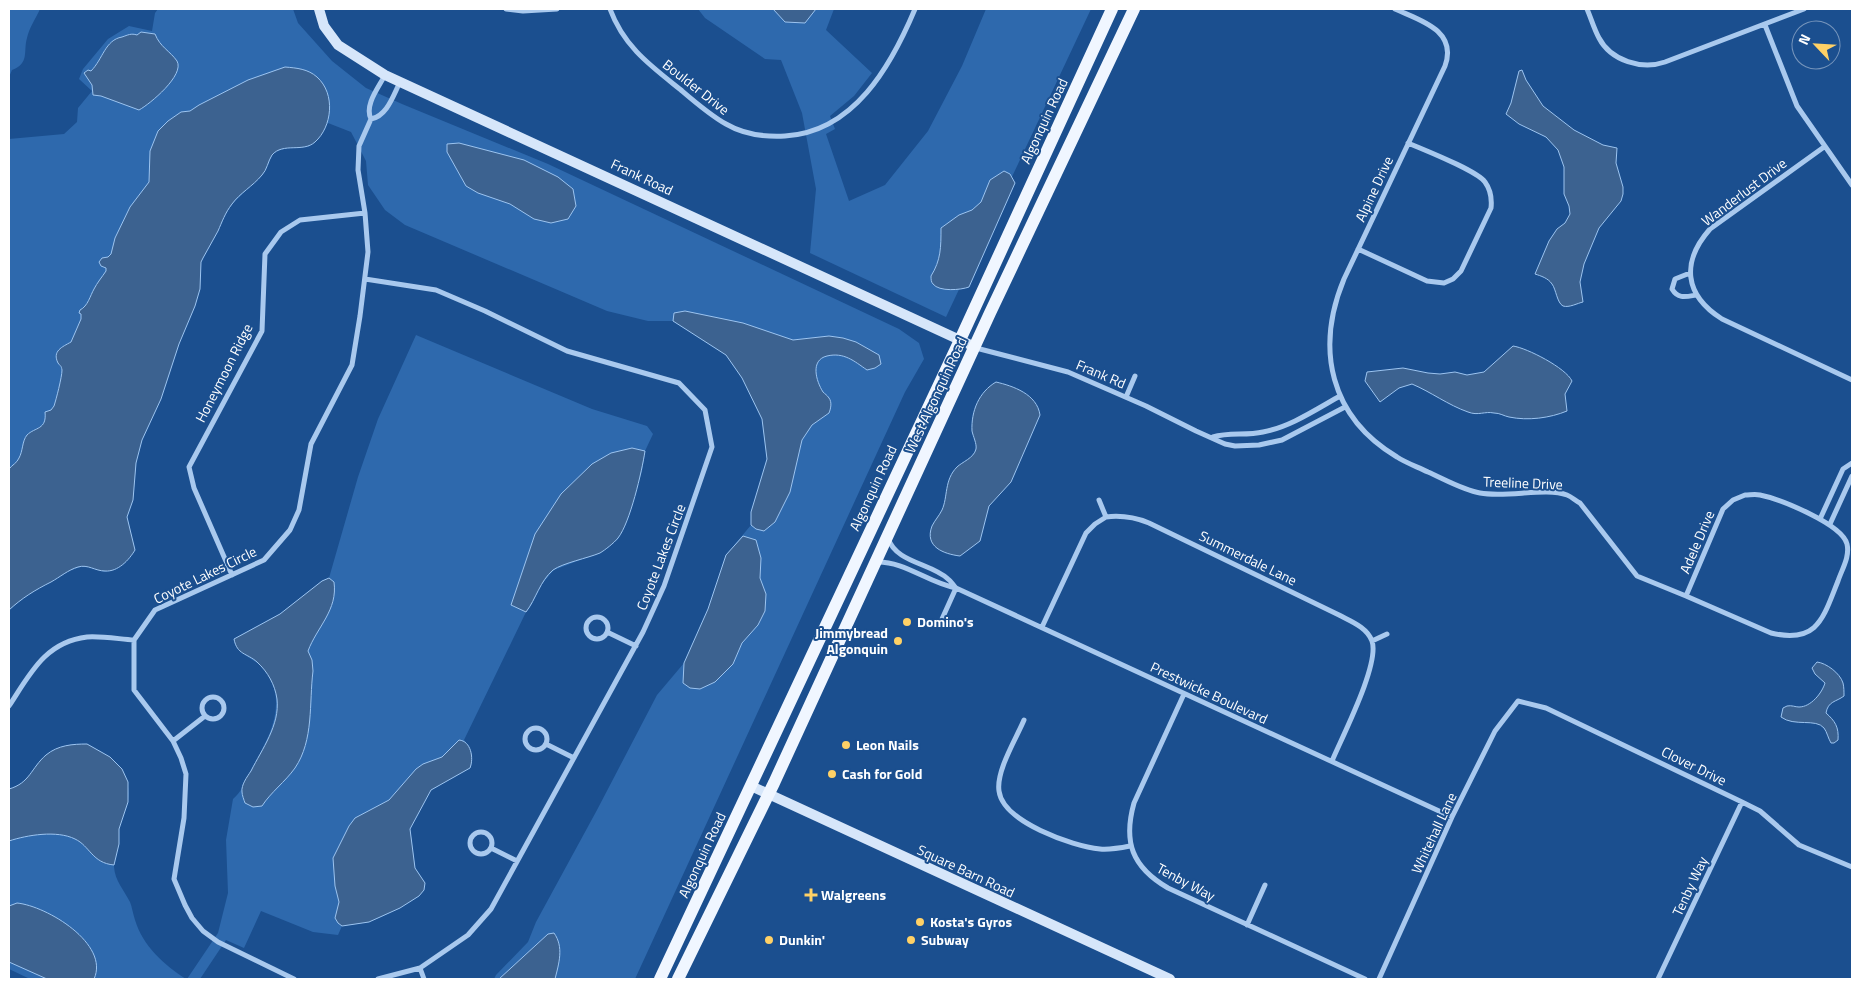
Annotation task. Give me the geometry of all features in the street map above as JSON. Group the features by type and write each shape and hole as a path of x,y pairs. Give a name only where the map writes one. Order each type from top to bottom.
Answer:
{"main road":[{"name":"Algonquin Road","path":"660,979 960,340 1112,9"},
{"name":"West Algonquin Road","path":"768,794 1134,9"},
{"path":"678,979 768,794"}],"street":[{"name":"Frank Road","path":"319,9 324,26 338,45 385,75 975,347"},
{"path":"506,9 523,11 557,9"},
{"name":"Boulder Drive","path":"610,9 624,37 639,56 693,100 727,125 757,135 773,137 797,136 816,131 835,122 855,106 868,93 884,69 916,9"},
{"name":"Alpine Drive","path":"1346,407 1335,382 1330,352 1331,319 1339,292 1445,66 1448,51 1445,40 1435,28 1395,9"},
{"path":"1587,9 1600,40 1606,47 1626,60 1647,66 1665,62 1804,9"},
{"path":"1764,25 1797,106 1852,185"},
{"name":"Coyote Lakes Circle","path":"134,640 155,610 264,560 290,530 299,510 312,444 352,365 368,252 365,213 358,170 360,146 370,117 371,101 385,75"},
{"name":"Coyote Lakes Circle","path":"370,117 378,117 384,113 400,82"},
{"path":"1358,249 1432,283 1448,281 1461,271 1491,208 1492,202 1487,186 1476,174 1408,143"},
{"name":"Wanderlust Drive","path":"1690,274 1698,246 1710,229 1824,147"},
{"name":"Honeymoon Ridge","path":"232,575 194,488 189,467 262,331 266,254 281,232 300,220 365,213"},
{"path":"1696,295 1680,297 1675,294 1672,289 1675,279 1690,274 1696,295 1712,313 1852,380"},
{"name":"Coyote Lakes Circle","path":"365,279 436,290 486,311 567,351 679,383 705,410 712,447 664,586 636,646 491,909 468,935 420,968 378,979"},
{"name":"Frank Rd","path":"975,347 1068,372 1225,444 1235,446 1276,442 1290,437 1346,407"},
{"path":"1126,397 1135,376"},
{"path":"1212,437 1224,433 1248,434 1272,430 1291,423 1340,396"},
{"name":"Treeline Drive","path":"1346,407 1365,432 1398,458 1457,485 1479,493 1504,496 1550,492 1568,495 1580,503 1637,576 1686,596"},
{"path":"1852,464 1852,472"},
{"path":"1852,464 1844,469 1820,519 1830,524 1852,476"},
{"name":"Adele Drive","path":"1820,519 1770,497 1758,494 1745,495 1733,500 1723,509 1686,596 1771,633 1799,636 1810,631 1819,622 1828,606 1848,555 1847,543 1842,534 1830,524"},
{"path":"1042,627 1086,533 1095,524 1106,518 1100,500"},
{"name":"Summerdale Lane","path":"1106,518 1117,516 1132,517 1150,523 1339,615 1361,627 1372,641"},
{"name":"Prestwicke Boulevard","path":"890,531 888,539 892,548 900,554 948,578 956,588"},
{"name":"Prestwicke Boulevard","path":"875,562 895,563 944,586 956,588 1452,818"},
{"path":"942,619 956,588"},
{"path":"594,617 601,617 608,625 607,632 602,638 591,637 587,632 586,624 594,617"},
{"path":"607,632 636,646"},
{"path":"1332,761 1370,673 1372,641 1387,634"},
{"path":"9,706 42,657 64,642 88,637 134,640 134,690 173,742 186,774 184,818 174,880 185,905 192,918 203,931 218,942 294,979"},
{"path":"1024,720 1000,773 998,783 1000,796 1006,808 1024,822 1077,845 1108,849 1130,846 1130,818 1134,803 1184,694"},
{"path":"210,698 220,700 224,706 221,716 211,719 204,716 202,709 204,702 210,698"},
{"name":"Clover Drive","path":"1518,701 1546,708 1742,802 1760,812 1799,845 1852,867"},
{"name":"Whitehall Lane","path":"1379,979 1452,818 1495,730 1518,701"},
{"path":"173,742 204,716"},
{"path":"533,728 543,730 546,744 541,749 530,749 525,740 527,732 533,728"},
{"path":"546,744 574,758"},
{"name":"Square Barn Road","path":"751,786 1170,979"},
{"name":"Tenby Way","path":"1658,979 1742,802"},
{"path":"478,832 485,833 491,837 491,848 486,853 479,854 471,847 470,840 478,832"},
{"name":"Tenby Way","path":"1130,846 1140,865 1155,880 1365,979"},
{"path":"491,848 518,860"},
{"path":"1247,925 1265,885"},
{"path":"420,968 424,979"}],"shaded area":[{"path":"9,9 40,9 28,34 24,60 18,67 12,70 9,77"},
{"path":"158,9 293,9 298,23 332,61 366,88 548,164 899,329 919,343 924,359 905,392 635,979 494,979 528,942 536,922 657,695 684,663 708,609 726,555 751,525 751,512 767,459 762,419 742,378 727,355 673,321 648,321 607,311 405,225 385,210 368,185 366,161 351,132 328,123 315,142 308,147 291,147 277,151 272,155 263,174 233,203 222,219 201,262 200,289 195,306 179,344 161,399 142,440 136,463 133,500 127,517 135,550 125,563 114,570 104,572 83,566 66,572 28,594 9,610 9,139 64,134 77,122 78,108 92,91 79,79 83,69 108,39 129,26 152,31 155,13"},
{"path":"698,9 834,9 826,30 872,73 854,96 830,116 835,129 826,134 849,201 885,185 928,131 962,66 986,9 1091,9 946,317 810,253 816,189 802,113 781,60 765,59 705,18"},
{"path":"773,9 816,9 805,23 785,22"},
{"path":"141,32 155,34 177,61 176,74 165,89 139,110 101,96 93,95 92,85 84,73 88,70 91,71 108,46 116,39 133,34 137,35"},
{"path":"285,67 298,68 310,72 323,84 329,101 328,119 321,136 315,142 305,147 282,149 272,155 264,173 230,207 201,262 200,289 195,306 179,344 161,399 142,440 136,463 133,500 127,517 135,550 130,558 114,570 101,571 82,566 71,570 29,594 9,610 9,469 18,460 27,435 42,425 45,412 51,410 54,406 62,370 56,359 57,352 71,342 81,319 80,310 87,303 106,271 106,268 101,266 99,262 102,258 108,257 111,254 115,238 130,207 149,182 150,151 158,131 181,112 190,111 248,80"},
{"path":"1522,70 1526,80 1543,106 1574,130 1603,145 1617,148 1616,163 1623,187 1621,201 1599,228 1584,264 1580,282 1583,302 1571,306 1563,306 1550,282 1535,274 1549,241 1557,229 1565,223 1570,214 1564,194 1564,167 1558,150 1546,137 1519,124 1506,114 1511,103 1519,71"},
{"path":"459,143 524,160 558,177 573,189 576,206 568,219 551,223 534,219 510,204 478,193 466,186 447,152 447,144"},
{"path":"1004,171 1010,174 1015,183 969,287 950,290 936,287 932,282 931,276 940,253 941,228 959,215 972,210 981,202 990,180"},
{"path":"685,311 743,323 793,340 829,336 843,338 856,342 879,355 881,364 867,370 849,358 839,355 827,356 818,362 816,371 818,382 830,400 830,411 812,425 802,440 790,492 775,522 764,531 756,529 751,525 751,512 767,459 762,419 742,378 726,355 673,321 674,313"},
{"path":"416,335 592,409 647,426 653,434 645,451 642,471 626,522 618,539 601,552 554,570 540,586 464,740 471,753 472,761 470,768 431,790 410,829 415,868 425,883 424,890 419,896 400,908 369,922 342,926 338,935 313,932 261,911 244,948 226,940 200,979 187,979 218,933 228,893 226,840 233,799 242,789 263,748 275,713 276,701 270,676 266,670 240,650 234,639 280,614 322,581 329,578 358,477 378,419"},
{"path":"1513,346 1527,350 1545,359 1568,376 1572,381 1565,394 1567,411 1531,419 1507,417 1498,413 1472,413 1453,406 1412,384 1399,388 1380,402 1365,381 1367,372 1403,368 1440,374 1455,372 1467,375 1484,372"},
{"path":"996,382 1010,386 1029,396 1038,408 1040,415 1011,482 989,506 980,541 960,556 937,548 933,544 930,533 942,510 950,477 957,467 975,452 976,445 972,424 977,403 985,391"},
{"path":"632,448 645,451 631,509 618,538 600,553 553,570 545,579 526,612 511,605 535,534 561,494 592,464 611,453"},
{"path":"743,536 756,540 761,558 760,578 766,594 765,611 758,625 742,643 733,664 715,682 700,689 690,688 683,683 684,663 708,609 726,555"},
{"path":"329,578 334,582 333,601 308,651 312,660 313,671 310,721 305,746 301,757 291,773 262,806 253,807 245,803 242,787 273,727 276,718 277,699 275,689 268,674 257,662 237,648 234,639 280,614 322,581"},
{"path":"1817,662 1832,669 1839,676 1843,685 1844,696 1830,704 1826,713 1837,728 1838,740 1834,743 1831,743 1824,728 1816,723 1792,722 1781,717 1783,708 1787,706 1799,707 1808,705 1821,691 1825,683 1815,674 1812,668"},
{"path":"459,740 466,743 469,747 472,760 470,768 431,790 410,829 415,868 425,883 424,890 419,896 400,908 369,922 342,926 335,918 339,902 335,886 333,858 349,826 355,818 389,800 416,769 423,764 442,757"},
{"path":"76,744 87,744 113,761 128,784 129,794 120,827 114,864 118,881 130,902 143,938 162,961 186,979 30,979 9,969 9,789 27,779 41,760 55,749"},
{"path":"76,744 87,744 110,757 122,769 128,782 128,802 119,829 119,844 114,865 107,864 96,858 80,842 68,836 42,834 9,841 9,789 22,783 41,760 55,749"},
{"path":"17,903 44,911 59,919 85,940 93,953 97,966 94,979 47,979 9,962 9,906"},
{"path":"554,933 560,949 555,979 499,979 548,934"}],"place":[{"name":"Domino's","path":"907,622"},
{"name":"Jimmybread Algonquin","path":"898,641"},
{"name":"Leon Nails","path":"846,745"},
{"name":"Cash for Gold","path":"832,774"},
{"name":"Walgreens","path":"811,895"},
{"name":"Kosta's Gyros","path":"920,922"},
{"name":"Dunkin'","path":"769,940"},
{"name":"Subway","path":"911,940"}]}
